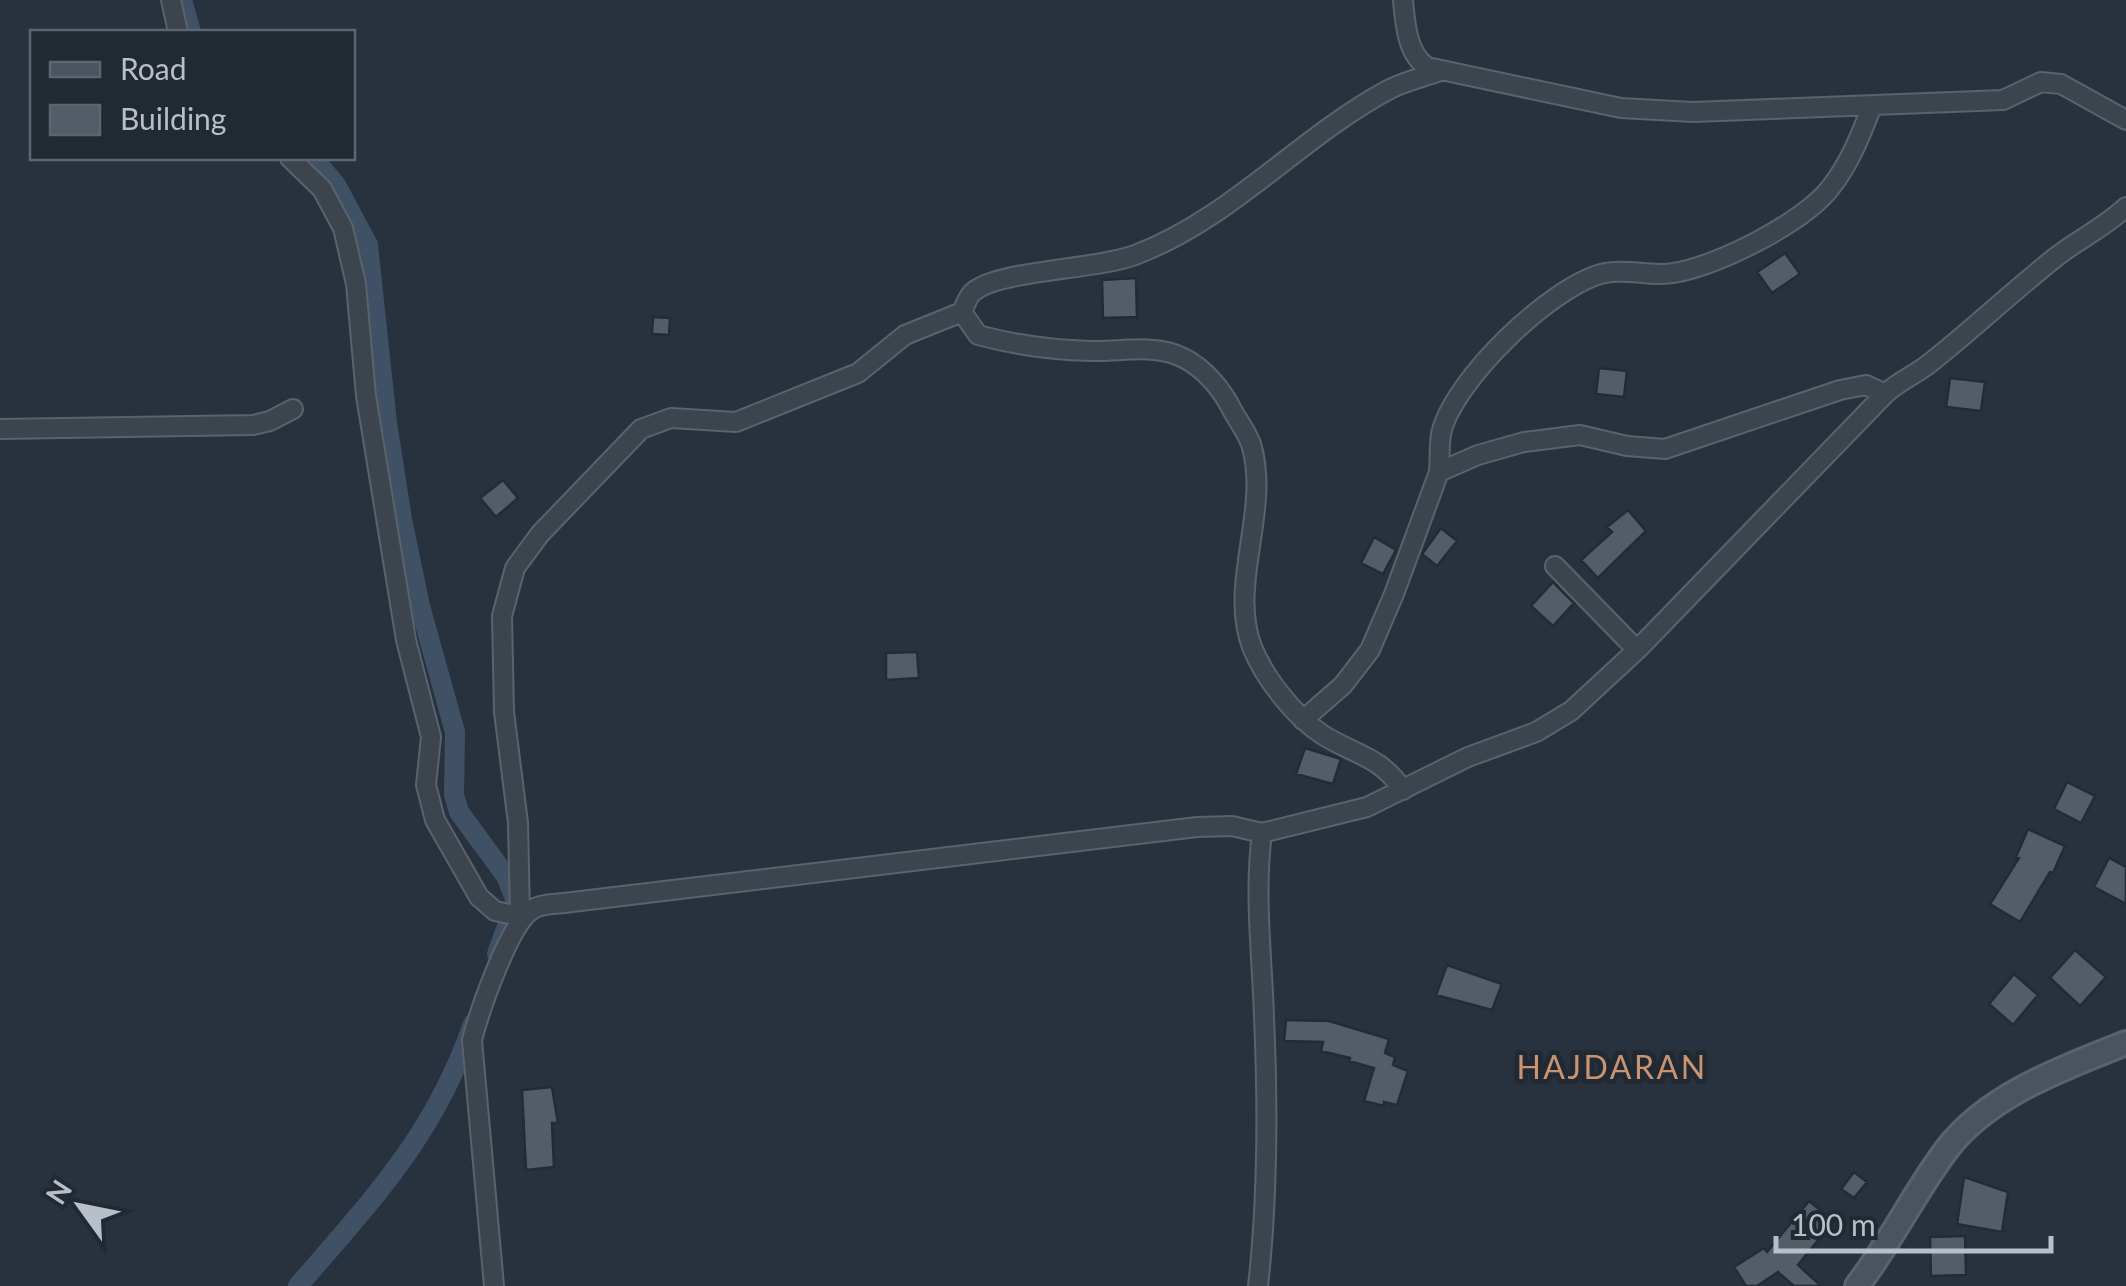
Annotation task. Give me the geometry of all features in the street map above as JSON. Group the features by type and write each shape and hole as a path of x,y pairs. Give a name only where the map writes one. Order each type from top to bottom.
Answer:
{"main road":[{"path":"1857,1286 1948,1147 1973,1122 2058,1070 2126,1043"}],"street":[{"path":"171,0 178,30"},
{"path":"1403,0 1406,28 1417,60 1440,71 1621,108 1693,112 2003,100 2041,82 2061,84 2126,120"},
{"path":"494,1286 472,1040 510,937 513,915 518,823 504,712 502,616 515,568 540,534 642,429 671,418 736,422 858,373 905,335 962,312 972,292 1006,277 1087,267 1156,246 1232,200 1347,115 1393,88 1440,71"},
{"path":"1303,720 1344,685 1370,650 1439,472 1441,432 1483,360 1535,314 1577,284 1605,273 1670,274 1706,266 1801,214 1829,191 1872,106"},
{"path":"292,160 322,189 343,228 356,284 366,396 406,640 431,737 426,784 435,820 479,898 513,915 564,902 1197,827 1232,826 1262,833 1368,806 1468,757 1536,732 1572,711 1637,650 1897,382 1919,372 2079,239 2126,207"},
{"path":"962,312 978,335 1005,343 1174,354 1205,372 1223,394 1250,444 1256,499 1245,613 1252,647 1303,720 1326,737 1383,766 1403,790"},
{"path":"1439,472 1478,455 1524,442 1580,435 1666,450 1840,390 1866,385 1886,394"},
{"path":"0,428 253,425 292,409"},
{"path":"1555,566 1637,650"},
{"path":"1258,1286 1266,1192 1264,1019 1256,873 1262,833"}],"building":[{"path":"1785,253 1800,274 1772,293 1757,272"},
{"path":"1136,278 1137,317 1103,318 1102,280"},
{"path":"653,317 670,318 669,335 652,334"},
{"path":"1599,368 1627,371 1624,397 1596,394"},
{"path":"1950,378 1985,382 1981,411 1946,407"},
{"path":"503,480 518,498 496,517 480,498"},
{"path":"1628,510 1646,531 1598,578 1581,560 1612,532 1607,527"},
{"path":"1441,528 1457,541 1437,566 1422,554"},
{"path":"1374,537 1396,550 1383,574 1361,563"},
{"path":"1553,582 1574,603 1553,626 1531,606"},
{"path":"917,652 919,678 886,680 886,653"},
{"path":"1305,748 1341,759 1333,784 1296,774"},
{"path":"2067,782 2095,796 2081,823 2054,809"},
{"path":"2028,829 2065,846 2053,873 2050,872 2020,922 1990,904 2019,858 2016,857"},
{"path":"2109,858 2126,867 2126,904 2094,887"},
{"path":"2075,950 2106,977 2080,1006 2050,978"},
{"path":"1447,965 1502,984 1492,1010 1436,995"},
{"path":"2014,974 2038,995 2013,1025 1989,1004"},
{"path":"1286,1020 1329,1021 1389,1039 1385,1053 1395,1057 1393,1065 1408,1071 1397,1105 1364,1101 1374,1068 1321,1051 1323,1042 1284,1041"},
{"path":"552,1087 558,1123 552,1123 554,1167 526,1170 522,1090"},
{"path":"1854,1172 1867,1182 1854,1198 1841,1189"},
{"path":"1964,1177 2008,1192 2002,1232 1957,1224"},
{"path":"1809,1201 1834,1221 1798,1265 1821,1286 1794,1286 1778,1272 1757,1286 1746,1286 1734,1267 1764,1248 1767,1252"},
{"path":"1965,1236 1966,1275 1931,1276 1930,1237"}],"waterway":[{"path":"182,0 190,30"},
{"path":"315,160 336,185 368,245 387,423 402,519 420,606 455,732 454,795 459,812 506,876 516,901 497,954"},
{"path":"298,1286 376,1194 420,1133 440,1100 473,1024"}],"district":[{"name":"HAJDARAN","path":"1612,1068"}]}
